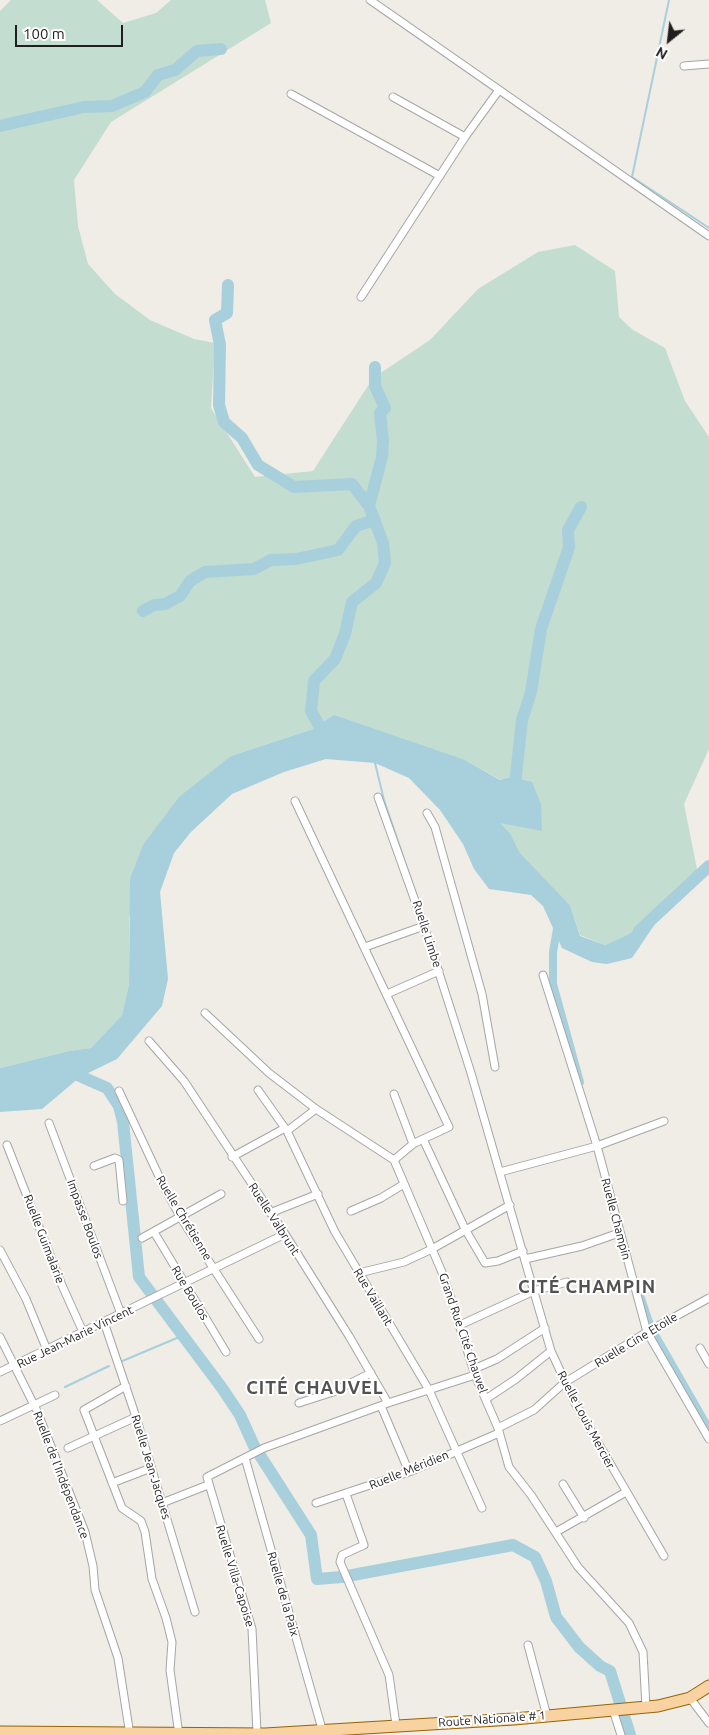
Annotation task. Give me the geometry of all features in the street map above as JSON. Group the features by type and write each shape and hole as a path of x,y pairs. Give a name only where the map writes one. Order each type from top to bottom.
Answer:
{"main road":[{"name":"Route Nationale # 1","path":"4,1733 130,1735 257,1733 547,1716 646,1707 690,1698 709,1686"}],"street":[{"path":"370,0 709,236"},
{"path":"684,66 709,64"},
{"path":"361,297 465,137 499,90"},
{"path":"291,94 440,176"},
{"path":"393,97 465,137"},
{"name":"Ruelle Limbe","path":"378,797 424,926 471,1073"},
{"path":"205,1013 269,1074 394,1160 423,1138 449,1127 295,801"},
{"path":"427,812 434,827 482,994 495,1067"},
{"path":"365,947 424,926"},
{"path":"387,994 439,971"},
{"name":"Ruelle Champin","path":"543,975 597,1146 647,1332 709,1439"},
{"name":"Ruelle Valbrunt","path":"149,1041 184,1081 232,1157 285,1234 388,1403"},
{"name":"Ruelle Louis Mercier","path":"471,1073 551,1351 564,1383 664,1556"},
{"name":"Rue Vaillant","path":"258,1090 286,1129 335,1232 429,1390 482,1508"},
{"name":"Ruelle Chrétienne","path":"119,1091 164,1187 181,1218 259,1339"},
{"path":"394,1094 413,1144"},
{"path":"232,1157 286,1129 316,1108"},
{"path":"500,1172 597,1146 664,1121"},
{"name":"Impasse Boulos","path":"49,1123 121,1314"},
{"path":"423,1138 465,1230 485,1263 498,1261 523,1251"},
{"name":"Ruelle Guimalarie","path":"7,1145 61,1283 83,1332"},
{"path":"94,1166 115,1158 119,1160 123,1201"},
{"name":"Grand Rue Cité Chauvel","path":"394,1160 444,1277 475,1372 499,1430 509,1467 556,1532 578,1567 629,1623 643,1652 646,1707"},
{"path":"351,1210 381,1198 404,1184"},
{"path":"142,1238 181,1218 221,1194"},
{"path":"270,1212 318,1194"},
{"path":"359,1273 392,1266 432,1248 510,1205"},
{"name":"Rue Boulos","path":"154,1232 226,1352"},
{"path":"525,1259 582,1246 620,1233"},
{"name":"Rue Jean-Marie Vincent","path":"0,1372 285,1234"},
{"path":"0,1250 26,1299 47,1350"},
{"path":"460,1325 534,1291 567,1282"},
{"name":"Ruelle Cine Etoile","path":"564,1383 647,1332 709,1298"},
{"name":"Ruelle Jean-Jacques","path":"104,1322 136,1417 195,1612"},
{"path":"162,1503 208,1486 209,1475 260,1450 475,1372 545,1328"},
{"name":"Ruelle de l'Indépendance","path":"0,1337 13,1366 35,1406 85,1532 93,1566 94,1590 118,1658 130,1735"},
{"path":"700,1348 709,1364"},
{"path":"486,1399 516,1379 551,1351"},
{"path":"299,1403 332,1392 371,1373"},
{"name":"Ruelle Méridien","path":"316,1503 409,1472 457,1451 534,1410 564,1383"},
{"path":"126,1386 84,1410 122,1508 141,1521 145,1532 152,1579 166,1618 172,1642 170,1670 179,1735"},
{"path":"0,1421 55,1395"},
{"path":"381,1406 409,1472"},
{"path":"68,1448 136,1417"},
{"name":"Ruelle de la Paix","path":"245,1458 322,1729"},
{"path":"112,1483 151,1468"},
{"path":"563,1484 584,1518"},
{"name":"Ruelle Villa-Capoise","path":"208,1486 252,1629 257,1733"},
{"path":"556,1532 584,1518 626,1492"},
{"path":"346,1494 364,1545 342,1555 339,1560 346,1580 389,1674 396,1725"},
{"path":"528,1646 547,1716"},
{"path":"690,1698 709,1723"},
{"path":"613,1710 620,1735"}],"green space":[{"path":"11,0 97,0 123,23 156,13 171,0 265,0 271,23 111,122 74,180 78,226 88,264 115,294 150,320 194,339 215,343 211,408 255,477 313,471 373,378 430,340 478,289 538,252 575,245 615,271 619,317 633,330 665,348 685,401 709,437 709,749 684,804 697,869 690,882 629,934 605,945 580,935 570,905 520,853 510,833 499,822 511,777 501,780 465,760 313,729 231,756 129,917 129,984 122,1015 91,1048 69,1051 0,1068 0,11"}],"water":[{"path":"334,715 465,760 500,780 511,777 532,782 541,804 542,831 500,823 510,833 520,853 570,905 580,936 605,945 629,934 648,918 655,924 632,958 607,964 592,962 562,948 543,906 531,895 489,889 474,869 463,844 440,810 409,778 375,763 326,759 284,772 232,794 191,832 174,853 160,892 168,979 162,1006 117,1059 80,1077 42,1109 0,1112 0,1068 69,1051 91,1048 122,1015 129,984 130,879 143,845 179,797 231,756 313,729"}],"waterway":[{"path":"669,0 632,177 709,228"},
{"path":"0,126 84,107 112,106 145,92 158,75 175,70 197,51 221,49"},
{"path":"228,285 227,313 215,320 220,345 219,405 224,422 242,438 258,465 294,487 352,484 369,506 383,543 385,563 376,583 352,602 345,634 335,659 314,681 311,711 326,738"},
{"path":"369,506 382,457 383,441 380,413 385,408 375,386 375,367"},
{"path":"514,793 522,720 531,692 541,629 569,547 568,530 581,507"},
{"path":"143,611 154,605 165,604 180,596 190,581 205,572 254,569 271,560 296,559 338,550 356,526 375,520"},
{"path":"375,763 384,800 419,903"},
{"path":"639,931 709,866"},
{"path":"558,923 553,952 553,984 580,1082"},
{"path":"66,1070 107,1088 119,1106 123,1122 139,1277 222,1388 240,1415 254,1446 311,1535 317,1579 342,1577 513,1545 535,1557 546,1581 556,1617 579,1647 600,1666 610,1671 630,1735"},
{"path":"641,1298 651,1328 709,1429"},
{"path":"120,1362 184,1335"},
{"path":"65,1387 109,1366"}],"district":[{"name":"CITÉ CHAMPIN","path":"587,1287"},
{"name":"CITÉ CHAUVEL","path":"315,1388"}]}
